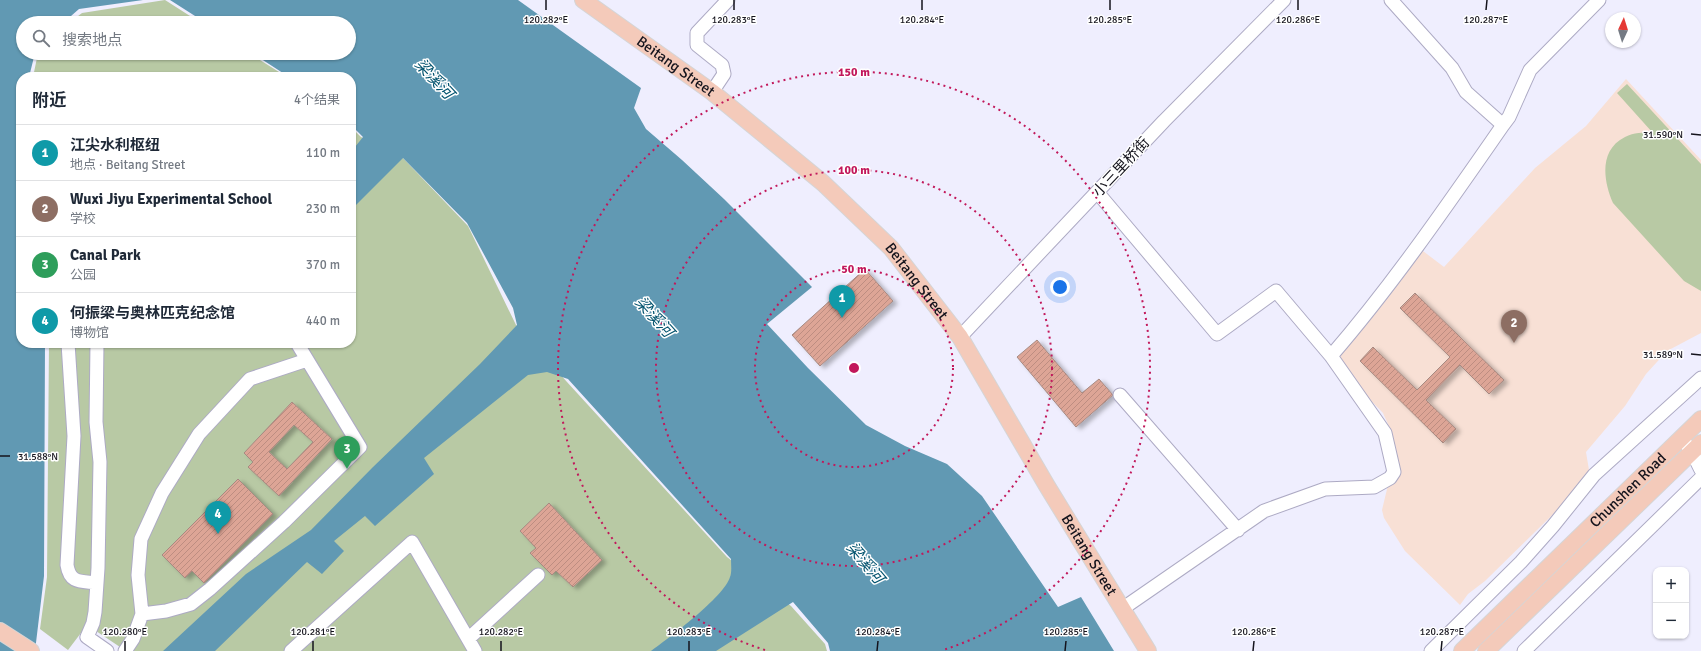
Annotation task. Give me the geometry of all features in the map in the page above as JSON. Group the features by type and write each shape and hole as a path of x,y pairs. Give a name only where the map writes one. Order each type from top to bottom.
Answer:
{"main road":[{"name":"Beitang Street","path":"583,0 712,92 822,183 892,248 960,337 1047,486 1148,651"},
{"name":"Chunshen Road","path":"1462,651 1701,418"},
{"name":"Chunshen Road","path":"1486,651 1564,574 1697,448"},
{"path":"0,631 31,651"}],"street":[{"path":"712,92 724,74 722,65 697,45 697,33 728,0"},
{"name":"小三里桥街","path":"960,337 1164,121 1284,0"},
{"path":"1391,0 1452,68 1466,92 1503,126"},
{"path":"1331,356 1413,254 1503,126 1509,117 1530,70 1599,0"},
{"path":"1097,192 1217,334 1276,291 1331,356 1385,433 1394,472 1390,478 1374,487 1325,489 1264,511 1122,609"},
{"path":"68,348 74,436 67,565 68,574 74,580 97,583"},
{"path":"97,348 96,422 100,462 97,583 93,623 87,637 108,651"},
{"path":"142,614 166,611 191,604 210,589 284,522 360,447 300,348"},
{"path":"125,651 133,639 142,614 138,575 141,539 162,493 199,434 250,379 307,360"},
{"path":"1431,651 1521,562 1553,526 1594,475 1701,378"},
{"path":"1120,395 1238,530"},
{"path":"1681,438 1697,448 1701,470"},
{"path":"1524,651 1701,478"},
{"path":"292,651 412,542 476,651"},
{"path":"468,639 538,575"}],"shaded area":[{"path":"1626,79 1701,160 1701,333 1667,351 1646,374 1625,406 1586,452 1589,470 1587,481 1485,581 1468,594 1460,605 1405,551 1384,518 1382,510 1394,451 1391,431 1383,413 1343,372 1340,353 1423,251 1444,267 1535,168 1586,126"}],"green space":[{"path":"165,0 190,16 78,16 82,13"},
{"path":"37,60 260,60 279,72 34,72"},
{"path":"1627,84 1701,164 1701,291 1684,281 1613,203 1607,185 1606,175 1607,158 1611,150 1617,143 1628,135 1652,132 1617,93"},
{"path":"356,132 361,137 403,158 468,226 516,325 727,557 791,606 825,644 827,651 126,651 87,625 68,650 40,629 47,577 49,348 356,348"}],"water":[{"path":"0,0 143,0 79,9 71,16 16,16 16,60 33,60 30,72 16,72 16,348 45,348 44,576 35,651 0,651"},
{"name":"梁溪河","path":"170,0 518,0 641,88 634,108 646,129 724,199 812,287 767,324 808,368 866,425 905,446 947,464 982,496 1058,607 1081,597 1114,651 830,651 828,643 793,602 716,651 651,651 695,617 718,595 730,577 731,559 568,379 547,372 528,375 424,458 434,474 375,526 365,516 334,541 344,551 322,574 307,562 215,651 163,651 246,574 311,530 373,467 480,364 517,325 513,308 467,223 403,158 356,205 356,146 363,137 356,130 356,72 281,72 263,60 356,60 356,16 195,16"}],"building":[{"path":"865,269 893,301 820,366 792,335"},
{"path":"1415,293 1504,380 1489,394 1460,365 1426,400 1456,429 1443,443 1360,361 1373,347 1417,390 1450,357 1400,308"},
{"path":"1037,340 1082,393 1099,379 1113,395 1076,427 1017,357"},
{"path":"292,402 332,439 279,496 248,467 253,462 244,453","holes":["294,425 313,442 287,469 269,452"]},
{"path":"238,479 273,514 204,583 192,571 185,578 162,555"},
{"path":"549,503 602,560 573,587 556,571 552,575 530,553 536,548 520,531"}],"place":[{"name":"江尖水利枢纽","path":"842,318"},
{"name":"Wuxi Jiyu Experimental School","path":"1514,343"},
{"name":"Canal Park","path":"347,469"},
{"name":"何振梁与奥林匹克纪念馆","path":"218,534"}]}
